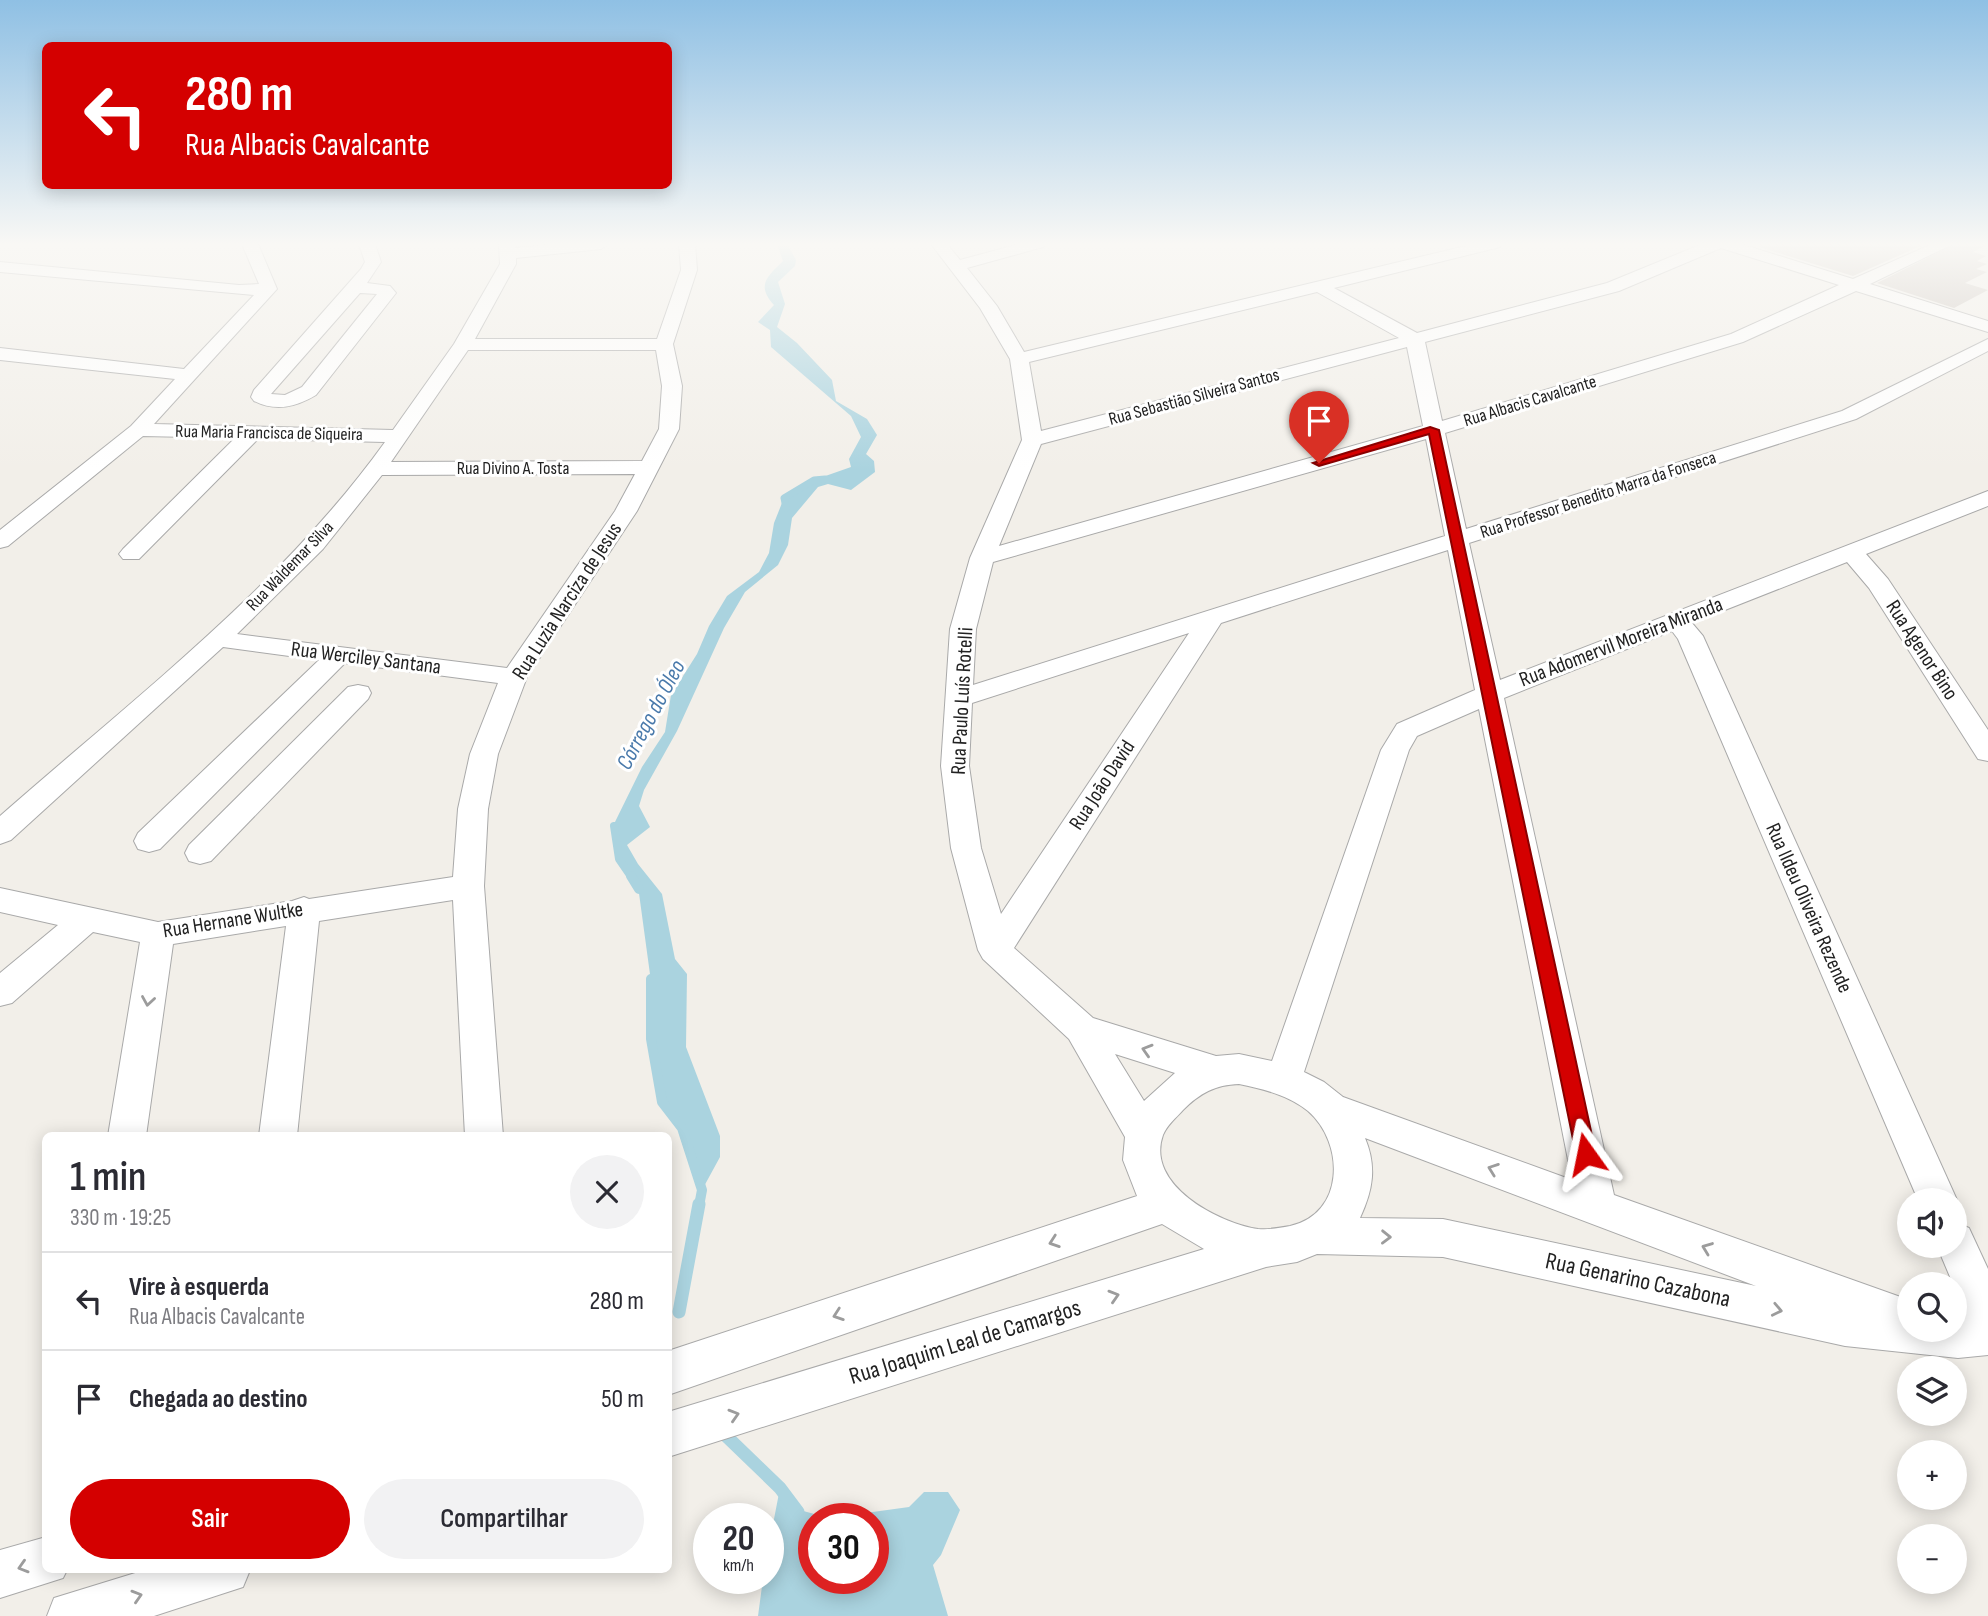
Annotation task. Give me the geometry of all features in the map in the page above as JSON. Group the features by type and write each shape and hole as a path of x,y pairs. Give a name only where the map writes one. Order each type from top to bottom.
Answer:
{"street":[{"path":"0,541 138,430 241,319"},
{"path":"326,319 261,397 279,403 309,391 366,319"},
{"name":"Rua Waldemar Silva","path":"3,827 218,639 315,544 400,436 463,345 477,319"},
{"name":"Rua Luzia Narciza de Jesus","path":"484,1132 468,886 473,809 484,754 514,677 626,511 669,429 672,386 664,344 672,319"},
{"path":"996,319 1019,359 1032,440"},
{"path":"1019,359 1184,319"},
{"path":"1379,319 1415,339 1597,1207"},
{"name":"Rua Sebastião Silveira Santos","path":"1032,440 1490,319"},
{"name":"Rua Albacis Cavalcante","path":"982,558 1434,430 1737,338 1779,319"},
{"path":"1964,319 1988,327"},
{"path":"463,345 664,344"},
{"name":"Rua Professor Benedito Marra da Fonseca","path":"959,698 1849,415 1988,344"},
{"path":"0,354 190,375"},
{"path":"0,370 25,356"},
{"name":"Rua Maria Francisca de Siqueira","path":"138,430 400,436"},
{"path":"131,554 252,433"},
{"name":"Rua Paulo Luís Rotelli","path":"995,950 966,848 956,766 963,629 982,558 1032,440"},
{"name":"Rua Divino A. Tosta","path":"376,468 650,467"},
{"name":"Rua Adomervil Moreira Miranda","path":"1283,1081 1395,750 1407,730 1489,694 1988,498"},
{"name":"Rua Agenor Bino","path":"1851,552 1879,584 1988,752"},
{"name":"Rua João David","path":"995,950 1210,620"},
{"name":"Rua Ildeu Oliveira Rezende","path":"1676,621 1690,636 1932,1188"},
{"name":"Rua Werciley Santana","path":"218,639 514,677"},
{"path":"149,841 339,655"},
{"path":"200,853 358,693"},
{"path":"240,751 292,762"},
{"name":"Rua Hernane Wultke","path":"0,900 158,934 304,909 468,886"},
{"path":"278,1132 304,909"},
{"path":"0,993 88,918"},
{"path":"128,1132 158,934"},
{"path":"995,950 1081,1029 1144,1135"},
{"path":"1081,1029 1212,1070 1239,1069 1283,1081 1315,1096 1331,1109 1352,1147 1356,1176 1350,1197 1337,1219 1318,1236 1290,1246 1262,1250 1211,1235 1165,1205 1149,1185 1142,1161 1144,1135 1154,1115 1170,1098 1212,1070"},
{"name":"Rua Genarino Cazabona","path":"1331,1109 1818,1290 1897,1316"},
{"path":"672,1372 1165,1205"},
{"name":"Rua Genarino Cazabona","path":"1318,1236 1443,1238 1845,1325 1968,1329"},
{"name":"Rua Joaquim Leal de Camargos","path":"672,1434 1262,1250"},
{"path":"1958,1258 1968,1329"},
{"path":"0,1574 42,1562"},
{"path":"72,1616 216,1573"}],"water":[{"path":"760,319 780,319 777,327 797,343 832,380 836,401 867,419 877,435 866,454 874,461 875,472 851,490 828,484 818,487 792,518 788,545 778,565 745,592 724,628 677,731 644,790 639,806 650,827 627,845 662,894 675,959 687,974 686,1047 720,1136 720,1157 702,1190 682,1128 662,1102 651,1039 652,989 638,886 619,859 614,824 642,767 665,732 671,695 697,654 709,626 727,596 759,572 769,553 774,523 784,498 814,480 851,467 849,459 861,437 851,416 771,347 770,330 758,322"},
{"path":"780,1488 798,1510 798,1594 889,1594 889,1510 909,1507 924,1492 948,1492 960,1510 941,1555 933,1565 948,1616 758,1616 761,1594 784,1594 784,1503 777,1503"}],"waterway":[{"name":"Córrego do Óleo","path":"786,508 784,498 814,480 825,479"},
{"name":"Córrego do Óleo","path":"614,826 619,859 632,878"},
{"name":"Córrego do Óleo","path":"631,876 639,889"},
{"name":"Córrego do Óleo","path":"651,979 651,1039 662,1102 682,1128 702,1190 699,1206"},
{"name":"Córrego do Óleo","path":"679,1312 699,1204"},
{"path":"721,1431 780,1488 798,1512"}],"route":[{"path":"1319,463 1434,430 1586,1154"}]}
